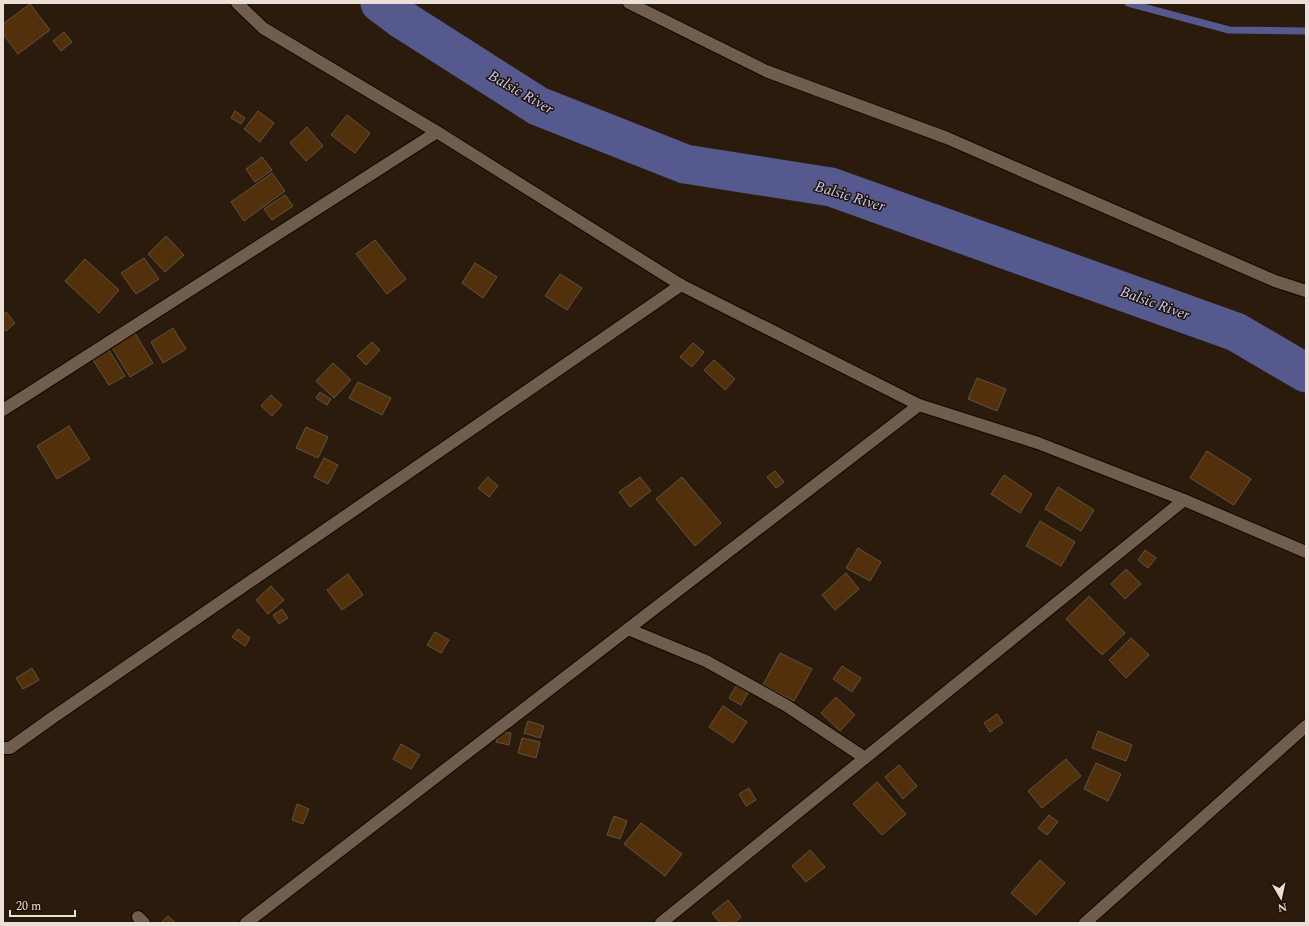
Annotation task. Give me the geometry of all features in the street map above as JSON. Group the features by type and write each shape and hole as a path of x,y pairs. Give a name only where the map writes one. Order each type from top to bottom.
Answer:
{"street":[{"path":"237,3 262,28 437,132 681,285 919,405 1038,443 1184,500 1306,552"},
{"path":"629,3 766,71 947,138 1268,278 1306,291"},
{"path":"3,410 437,132"},
{"path":"3,748 10,748 681,285"},
{"path":"246,923 919,405"},
{"path":"661,923 1184,500"},
{"path":"628,629 706,661 787,706 865,758"},
{"path":"1085,923 1306,726"}],"building":[{"path":"30,4 50,30 18,54 3,34 3,24"},
{"path":"64,32 72,42 61,51 53,41"},
{"path":"235,111 245,118 241,124 231,118"},
{"path":"258,111 274,123 260,142 244,129"},
{"path":"347,115 370,133 355,153 331,135"},
{"path":"307,127 323,146 306,161 290,143"},
{"path":"262,157 272,170 255,182 246,169"},
{"path":"272,173 285,191 244,221 231,202"},
{"path":"285,195 293,206 272,220 264,209"},
{"path":"166,236 184,255 165,272 148,254"},
{"path":"375,240 406,279 387,294 356,254"},
{"path":"144,258 159,279 136,294 121,273"},
{"path":"85,259 119,290 99,313 65,281"},
{"path":"475,263 497,277 483,298 462,283"},
{"path":"560,274 582,288 567,310 545,296"},
{"path":"6,312 15,323 6,331 3,328 3,315"},
{"path":"173,328 186,349 163,363 151,342"},
{"path":"133,330 153,363 130,377 110,344"},
{"path":"372,342 380,350 366,365 357,356"},
{"path":"693,343 704,352 692,367 680,357"},
{"path":"109,350 125,376 109,385 93,360"},
{"path":"714,360 735,379 725,390 704,370"},
{"path":"333,363 351,380 334,398 316,381"},
{"path":"977,378 1006,389 997,411 968,399"},
{"path":"358,382 391,398 382,415 349,398"},
{"path":"320,392 331,399 327,405 316,398"},
{"path":"271,395 282,405 272,416 261,406"},
{"path":"69,426 90,459 57,479 37,446"},
{"path":"306,427 328,437 318,458 296,448"},
{"path":"1207,451 1251,479 1234,505 1190,478"},
{"path":"324,458 338,465 328,484 314,477"},
{"path":"775,471 784,482 776,488 767,477"},
{"path":"1004,475 1032,494 1020,513 991,494"},
{"path":"488,477 498,486 489,497 478,488"},
{"path":"640,477 651,491 630,507 619,492"},
{"path":"682,477 721,523 695,546 656,499"},
{"path":"1058,487 1094,510 1081,531 1045,509"},
{"path":"1040,521 1075,542 1061,566 1026,546"},
{"path":"858,548 881,562 870,581 846,568"},
{"path":"1145,550 1156,558 1148,568 1138,560"},
{"path":"1126,569 1141,584 1125,599 1111,584"},
{"path":"846,573 859,589 835,610 822,595"},
{"path":"348,574 363,595 342,610 327,590"},
{"path":"271,586 284,600 268,614 256,600"},
{"path":"1089,596 1125,633 1102,655 1066,619"},
{"path":"282,609 288,618 279,624 273,615"},
{"path":"238,629 250,638 245,646 232,637"},
{"path":"435,632 449,640 441,653 427,645"},
{"path":"1131,638 1149,655 1126,678 1109,660"},
{"path":"780,653 812,669 794,701 763,685"},
{"path":"842,666 861,678 852,692 833,679"},
{"path":"32,668 39,680 23,689 16,678"},
{"path":"738,683 750,690 741,705 729,698"},
{"path":"836,697 855,715 840,731 821,713"},
{"path":"723,706 747,722 733,743 709,727"},
{"path":"997,714 1003,723 990,732 984,723"},
{"path":"528,721 544,726 540,738 524,733"},
{"path":"498,731 511,733 509,745 496,742"},
{"path":"1098,731 1132,745 1126,761 1092,748"},
{"path":"522,738 540,742 536,758 518,753"},
{"path":"401,744 420,755 411,769 393,759"},
{"path":"1066,759 1081,776 1042,808 1028,791"},
{"path":"1096,763 1121,774 1108,801 1084,789"},
{"path":"899,765 917,786 903,799 885,777"},
{"path":"877,782 906,814 882,835 853,804"},
{"path":"749,788 756,800 746,806 739,794"},
{"path":"297,804 309,809 303,824 292,820"},
{"path":"1049,815 1058,822 1047,835 1038,828"},
{"path":"614,816 627,821 620,839 607,835"},
{"path":"641,823 682,854 665,876 624,844"},
{"path":"810,850 825,867 806,882 792,866"},
{"path":"1040,860 1065,883 1036,915 1011,893"},
{"path":"728,900 741,917 734,923 720,923 712,913"},
{"path":"168,916 176,923 161,923"}],"waterway":[{"name":"Balsic River","path":"380,3 400,18 538,106 685,164 831,187 1236,332 1306,373"},
{"path":"1128,3 1229,30 1306,31"}]}
